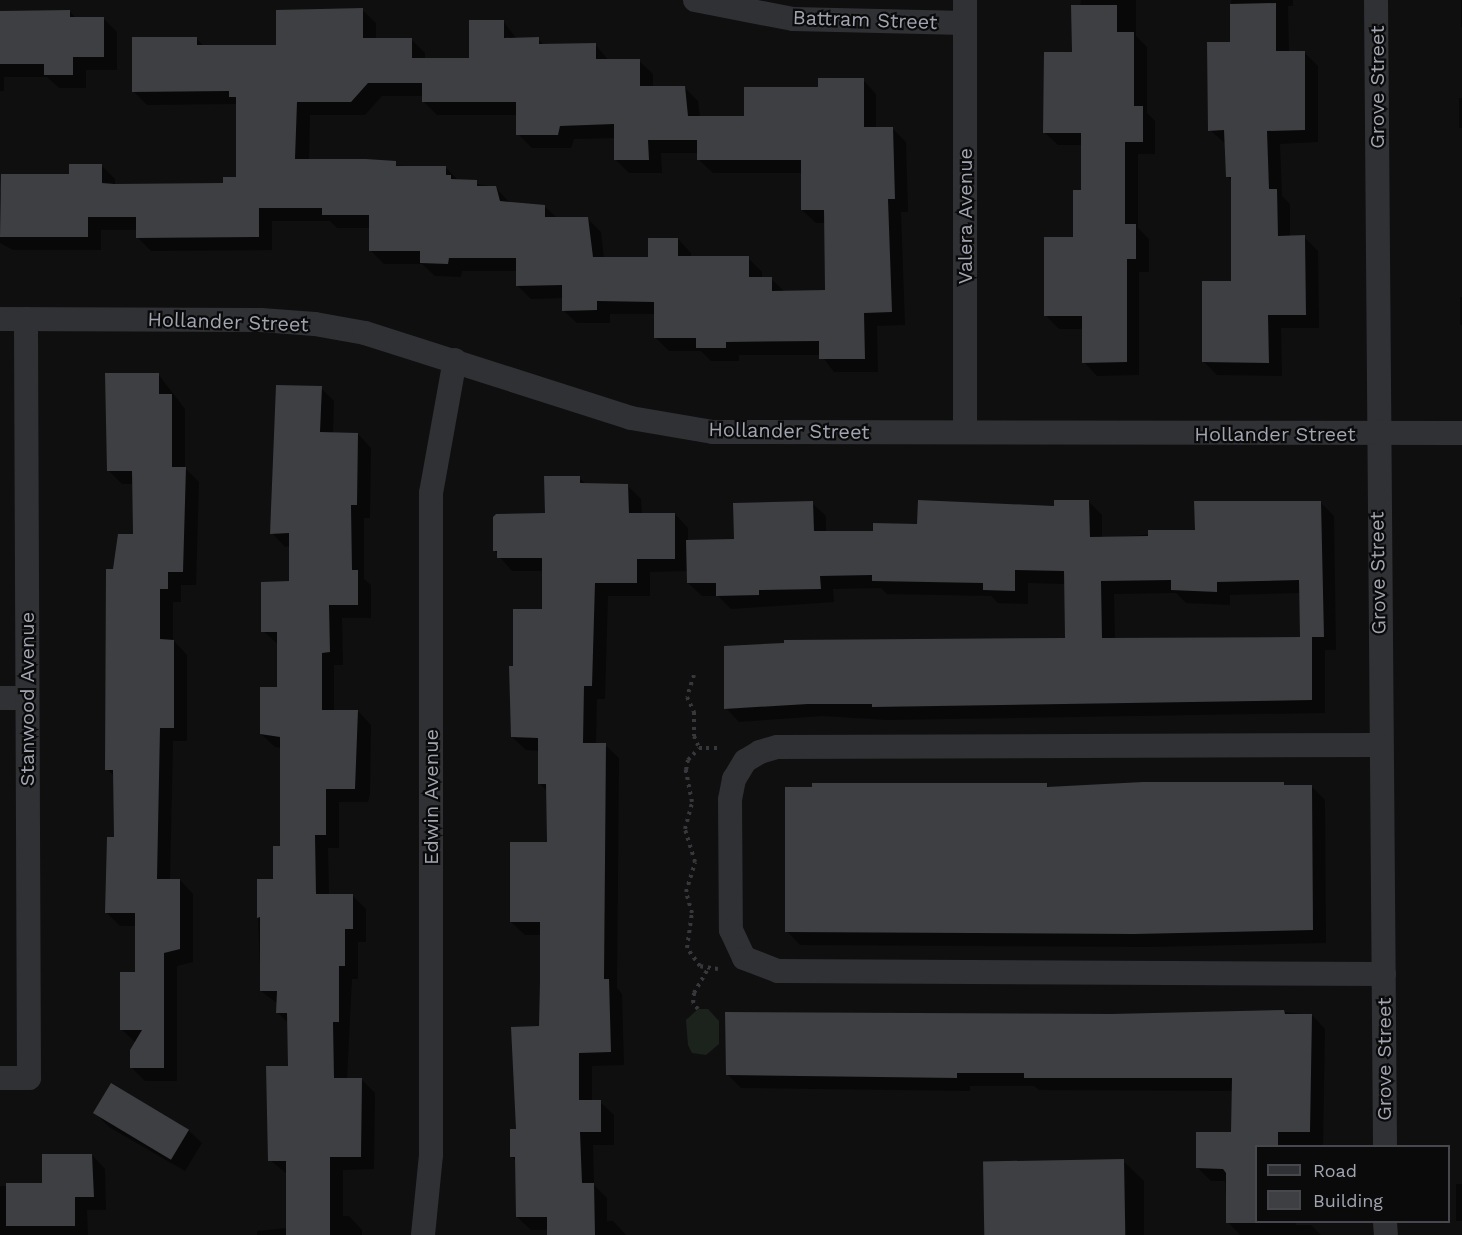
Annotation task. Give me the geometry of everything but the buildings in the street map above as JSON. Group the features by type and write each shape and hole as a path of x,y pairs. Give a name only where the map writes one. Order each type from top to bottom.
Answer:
{"street":[{"name":"Battram Street","path":"695,0 793,19 965,12"},
{"name":"Grove Street","path":"1376,0 1377,434 1384,1145"},
{"name":"Valera Avenue","path":"965,12 965,432"},
{"name":"Hollander Street","path":"0,319 261,320 315,324 365,333 632,418 713,432 1462,434"},
{"name":"Stanwood Avenue","path":"0,1078 29,1078 26,319"},
{"name":"Edwin Avenue","path":"423,1235 431,1155 431,493 455,360"},
{"path":"0,698 27,698"},
{"path":"1380,745 777,747 745,761 734,779 730,800 731,930 744,958 778,971 1384,974"}],"path":[{"path":"694,675 687,697 694,712 694,736 699,748"},
{"path":"744,958 724,968 708,969 695,962 686,940 692,913 686,892 695,862 685,829 692,802 686,770 688,760 699,748 717,746 745,761"},
{"path":"698,1008 693,1003 694,993 708,969"}],"shaded area":[{"path":"698,1009 708,1009 719,1021 719,1044 706,1055 692,1053 688,1045 686,1020"}]}
